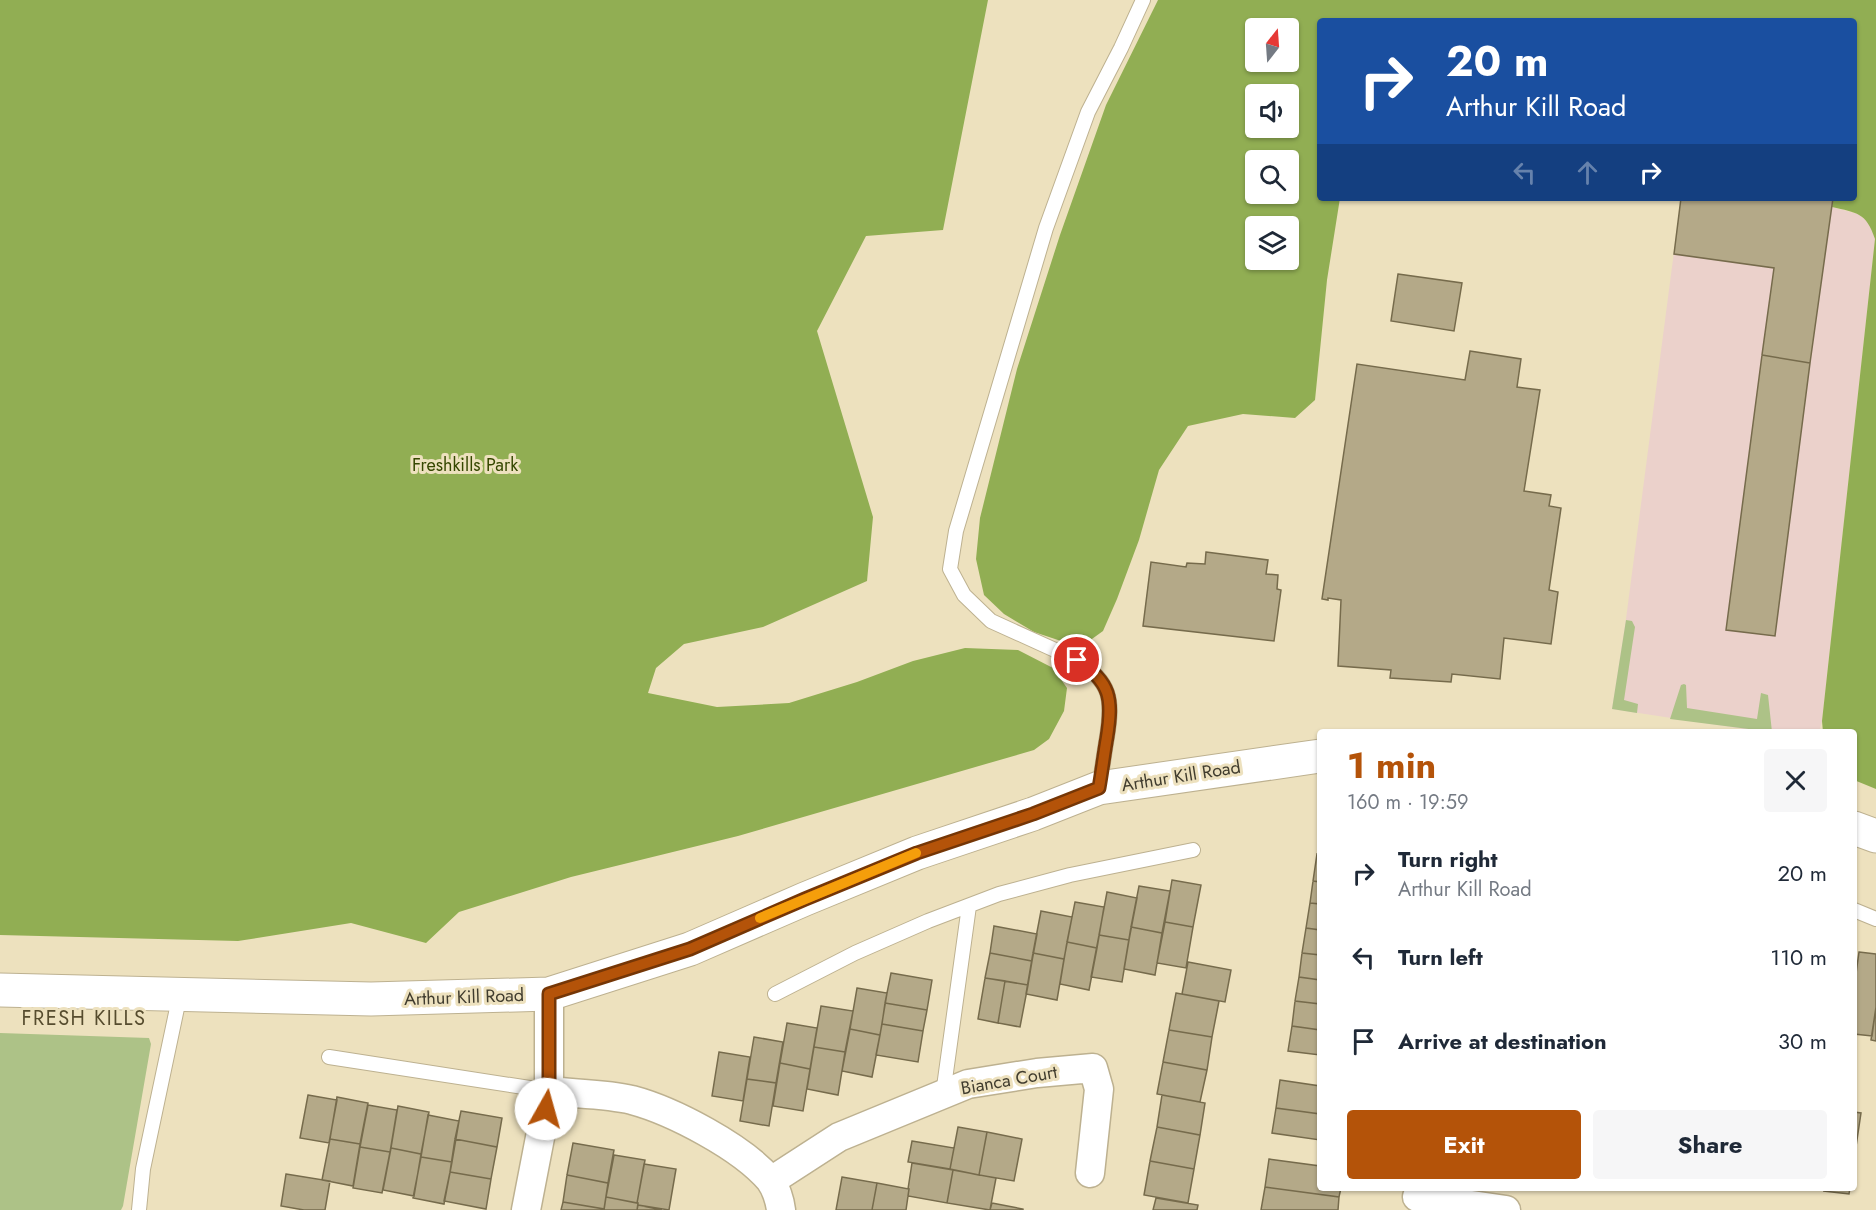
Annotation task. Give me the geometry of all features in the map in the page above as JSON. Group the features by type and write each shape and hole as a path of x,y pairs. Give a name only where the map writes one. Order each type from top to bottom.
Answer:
{"street":[{"name":"Arthur Kill Road","path":"0,990 371,999 549,994 690,949 917,853 1033,814 1099,788 1317,756"},
{"path":"1857,829 1876,836"},
{"path":"526,1210 549,1091 549,994"},
{"name":"Bianca Court","path":"771,1181 839,1137 968,1084 1037,1073 1093,1068 1099,1089 1090,1173"},
{"path":"549,1091 631,1100 671,1114 728,1145 771,1181 781,1210"},
{"path":"1417,1198 1506,1210"}],"lane":[{"path":"1099,788 1111,710 1108,694 1100,679 1077,660 991,621 964,595 950,569 956,531 1046,228 1088,112 1143,0"},
{"path":"775,994 855,953 928,921 999,894 1070,875 1193,850"},
{"path":"943,1094 969,906"},
{"path":"1857,911 1876,919"},
{"path":"139,1210 143,1169 180,994"},
{"path":"329,1057 549,1091"}],"shaded area":[{"path":"1681,201 1731,201 1832,207 1858,214 1870,223 1875,239 1820,729 1744,729 1612,709 1626,619"}],"green space":[{"name":"Freshkills Park","path":"0,0 988,0 943,230 866,236 817,331 873,517 867,581 763,627 684,644 656,668 648,693 717,707 789,703 857,682 913,661 965,648 1018,650 1053,668 1067,688 1064,711 1049,739 1034,750 738,836 571,877 459,912 426,943 351,923 238,941 0,935"},
{"path":"1158,0 1876,0 1876,789 1857,781 1857,729 1823,729 1822,721 1875,239 1868,223 1860,215 1832,207 1833,201 1857,201 1857,18 1317,18 1317,201 1340,201 1327,280 1315,400 1295,418 1243,414 1188,426 1159,470 1139,540 1103,631 1085,644 1067,643 1034,632 1004,614 984,595 976,559 980,518 1017,369 1060,235 1106,105"},
{"path":"1626,620 1632,621 1635,627 1624,700 1638,704 1637,713 1612,709"},
{"path":"1681,685 1686,685 1687,708 1757,719 1761,693 1768,695 1772,729 1748,729 1670,719"},
{"path":"0,1033 149,1038 151,1044 121,1210 0,1210"}],"building":[{"path":"1681,201 1833,201 1810,363 1762,355 1774,268 1674,254"},
{"path":"1398,274 1462,283 1454,331 1391,321"},
{"path":"1470,351 1521,359 1517,387 1540,390 1524,491 1551,495 1549,506 1561,508 1549,590 1558,592 1551,644 1504,638 1500,679 1452,674 1451,682 1390,678 1391,670 1338,666 1341,600 1322,599 1357,364 1465,380"},
{"path":"1762,355 1810,363 1775,636 1726,630"},
{"path":"1206,552 1268,560 1266,574 1278,575 1277,589 1281,590 1274,641 1143,626 1151,562 1186,567 1187,563 1205,564"},
{"path":"1317,854 1317,882 1313,881"},
{"path":"1172,880 1201,885 1193,927 1165,922"},
{"path":"1313,881 1317,882 1317,904 1310,903"},
{"path":"1139,886 1170,891 1162,933 1131,927"},
{"path":"1107,892 1137,898 1129,940 1099,935"},
{"path":"1075,902 1104,907 1097,948 1067,942"},
{"path":"1310,903 1317,904 1317,930 1306,928"},
{"path":"1041,911 1072,917 1064,959 1033,953"},
{"path":"1165,922 1193,927 1186,968 1157,963"},
{"path":"994,926 1037,934 1032,961 990,953"},
{"path":"1131,927 1162,933 1155,975 1124,969"},
{"path":"1306,928 1317,930 1317,955 1302,953"},
{"path":"1099,935 1129,940 1122,982 1091,977"},
{"path":"1067,942 1097,948 1089,990 1060,984"},
{"path":"1859,952 1876,954 1876,1007 1872,1036 1857,1034"},
{"path":"990,953 1032,961 1028,985 985,978"},
{"path":"1033,953 1064,959 1057,1000 1026,994"},
{"path":"1302,953 1317,955 1317,980 1299,977"},
{"path":"1188,962 1231,970 1225,1002 1182,994"},
{"path":"891,973 932,980 927,1010 885,1003"},
{"path":"1299,977 1317,980 1317,1004 1295,1001"},
{"path":"985,978 1005,981 998,1023 978,1019"},
{"path":"1005,981 1028,985 1020,1027 998,1023"},
{"path":"857,988 887,993 880,1035 850,1029"},
{"path":"1176,993 1219,1001 1212,1037 1169,1030"},
{"path":"1295,1001 1317,1004 1317,1030 1292,1026"},
{"path":"885,1003 927,1010 923,1031 882,1024"},
{"path":"821,1006 853,1011 845,1052 814,1047"},
{"path":"1876,1007 1876,1041 1871,1040"},
{"path":"787,1023 817,1028 810,1069 780,1063"},
{"path":"882,1024 923,1031 918,1062 876,1055"},
{"path":"1292,1026 1317,1030 1317,1055 1288,1051"},
{"path":"850,1029 880,1035 872,1077 842,1071"},
{"path":"1169,1030 1212,1037 1207,1070 1163,1062"},
{"path":"754,1037 783,1042 776,1083 747,1079"},
{"path":"814,1047 845,1052 838,1095 807,1089"},
{"path":"719,1052 750,1057 743,1101 712,1096"},
{"path":"1163,1062 1207,1070 1200,1102 1157,1094"},
{"path":"780,1063 810,1069 803,1111 773,1106"},
{"path":"747,1079 776,1083 769,1126 740,1121"},
{"path":"1280,1080 1317,1086 1317,1114 1276,1108"},
{"path":"308,1095 337,1100 329,1143 300,1138"},
{"path":"1162,1095 1205,1103 1200,1135 1157,1127"},
{"path":"337,1097 368,1103 360,1144 330,1139"},
{"path":"368,1105 397,1110 390,1152 360,1147"},
{"path":"398,1106 429,1112 421,1154 391,1148"},
{"path":"1276,1108 1317,1114 1317,1140 1272,1133"},
{"path":"461,1111 502,1118 497,1147 455,1139"},
{"path":"1857,1112 1861,1113 1857,1140"},
{"path":"428,1115 459,1121 452,1162 421,1157"},
{"path":"958,1127 987,1132 979,1175 950,1169"},
{"path":"1157,1127 1200,1135 1194,1169 1150,1161"},
{"path":"987,1132 1022,1139 1014,1181 979,1175"},
{"path":"330,1139 360,1144 353,1186 322,1180"},
{"path":"455,1139 497,1147 491,1179 450,1172"},
{"path":"912,1141 954,1148 950,1169 908,1162"},
{"path":"573,1143 614,1150 608,1183 567,1175"},
{"path":"360,1147 390,1152 382,1193 353,1188"},
{"path":"391,1148 421,1154 414,1196 383,1190"},
{"path":"614,1155 645,1160 637,1203 606,1197"},
{"path":"421,1157 452,1162 444,1204 413,1198"},
{"path":"1269,1159 1317,1166 1317,1191 1340,1191 1339,1197 1265,1187"},
{"path":"1150,1161 1194,1169 1188,1203 1144,1195"},
{"path":"912,1163 953,1170 947,1203 908,1196"},
{"path":"644,1164 676,1169 669,1210 638,1205"},
{"path":"953,1170 996,1178 990,1210 947,1203"},
{"path":"450,1172 491,1179 486,1209 444,1201"},
{"path":"286,1174 330,1181 325,1210 304,1210 281,1206"},
{"path":"567,1175 608,1183 604,1209 563,1202"},
{"path":"842,1177 877,1183 872,1210 836,1210"},
{"path":"877,1183 909,1189 906,1210 872,1210"},
{"path":"1265,1187 1339,1197 1338,1210 1261,1210"},
{"path":"1824,1191 1850,1191 1849,1194"},
{"path":"606,1197 638,1203 637,1210 604,1210"},
{"path":"1156,1198 1198,1205 1197,1210 1153,1210"},
{"path":"563,1202 604,1209 604,1210 561,1210"},
{"path":"992,1203 1023,1209 1023,1210 990,1210"},
{"path":"638,1205 662,1210 637,1210"}],"slow traffic":[{"path":"760,918 916,853"}],"district":[{"name":"FRESH KILLS","path":"84,1018"}],"route":[{"path":"546,1109 549,1091 549,994 690,949 917,853 1033,814 1099,788 1111,710 1108,694 1100,679 1077,660"}]}
